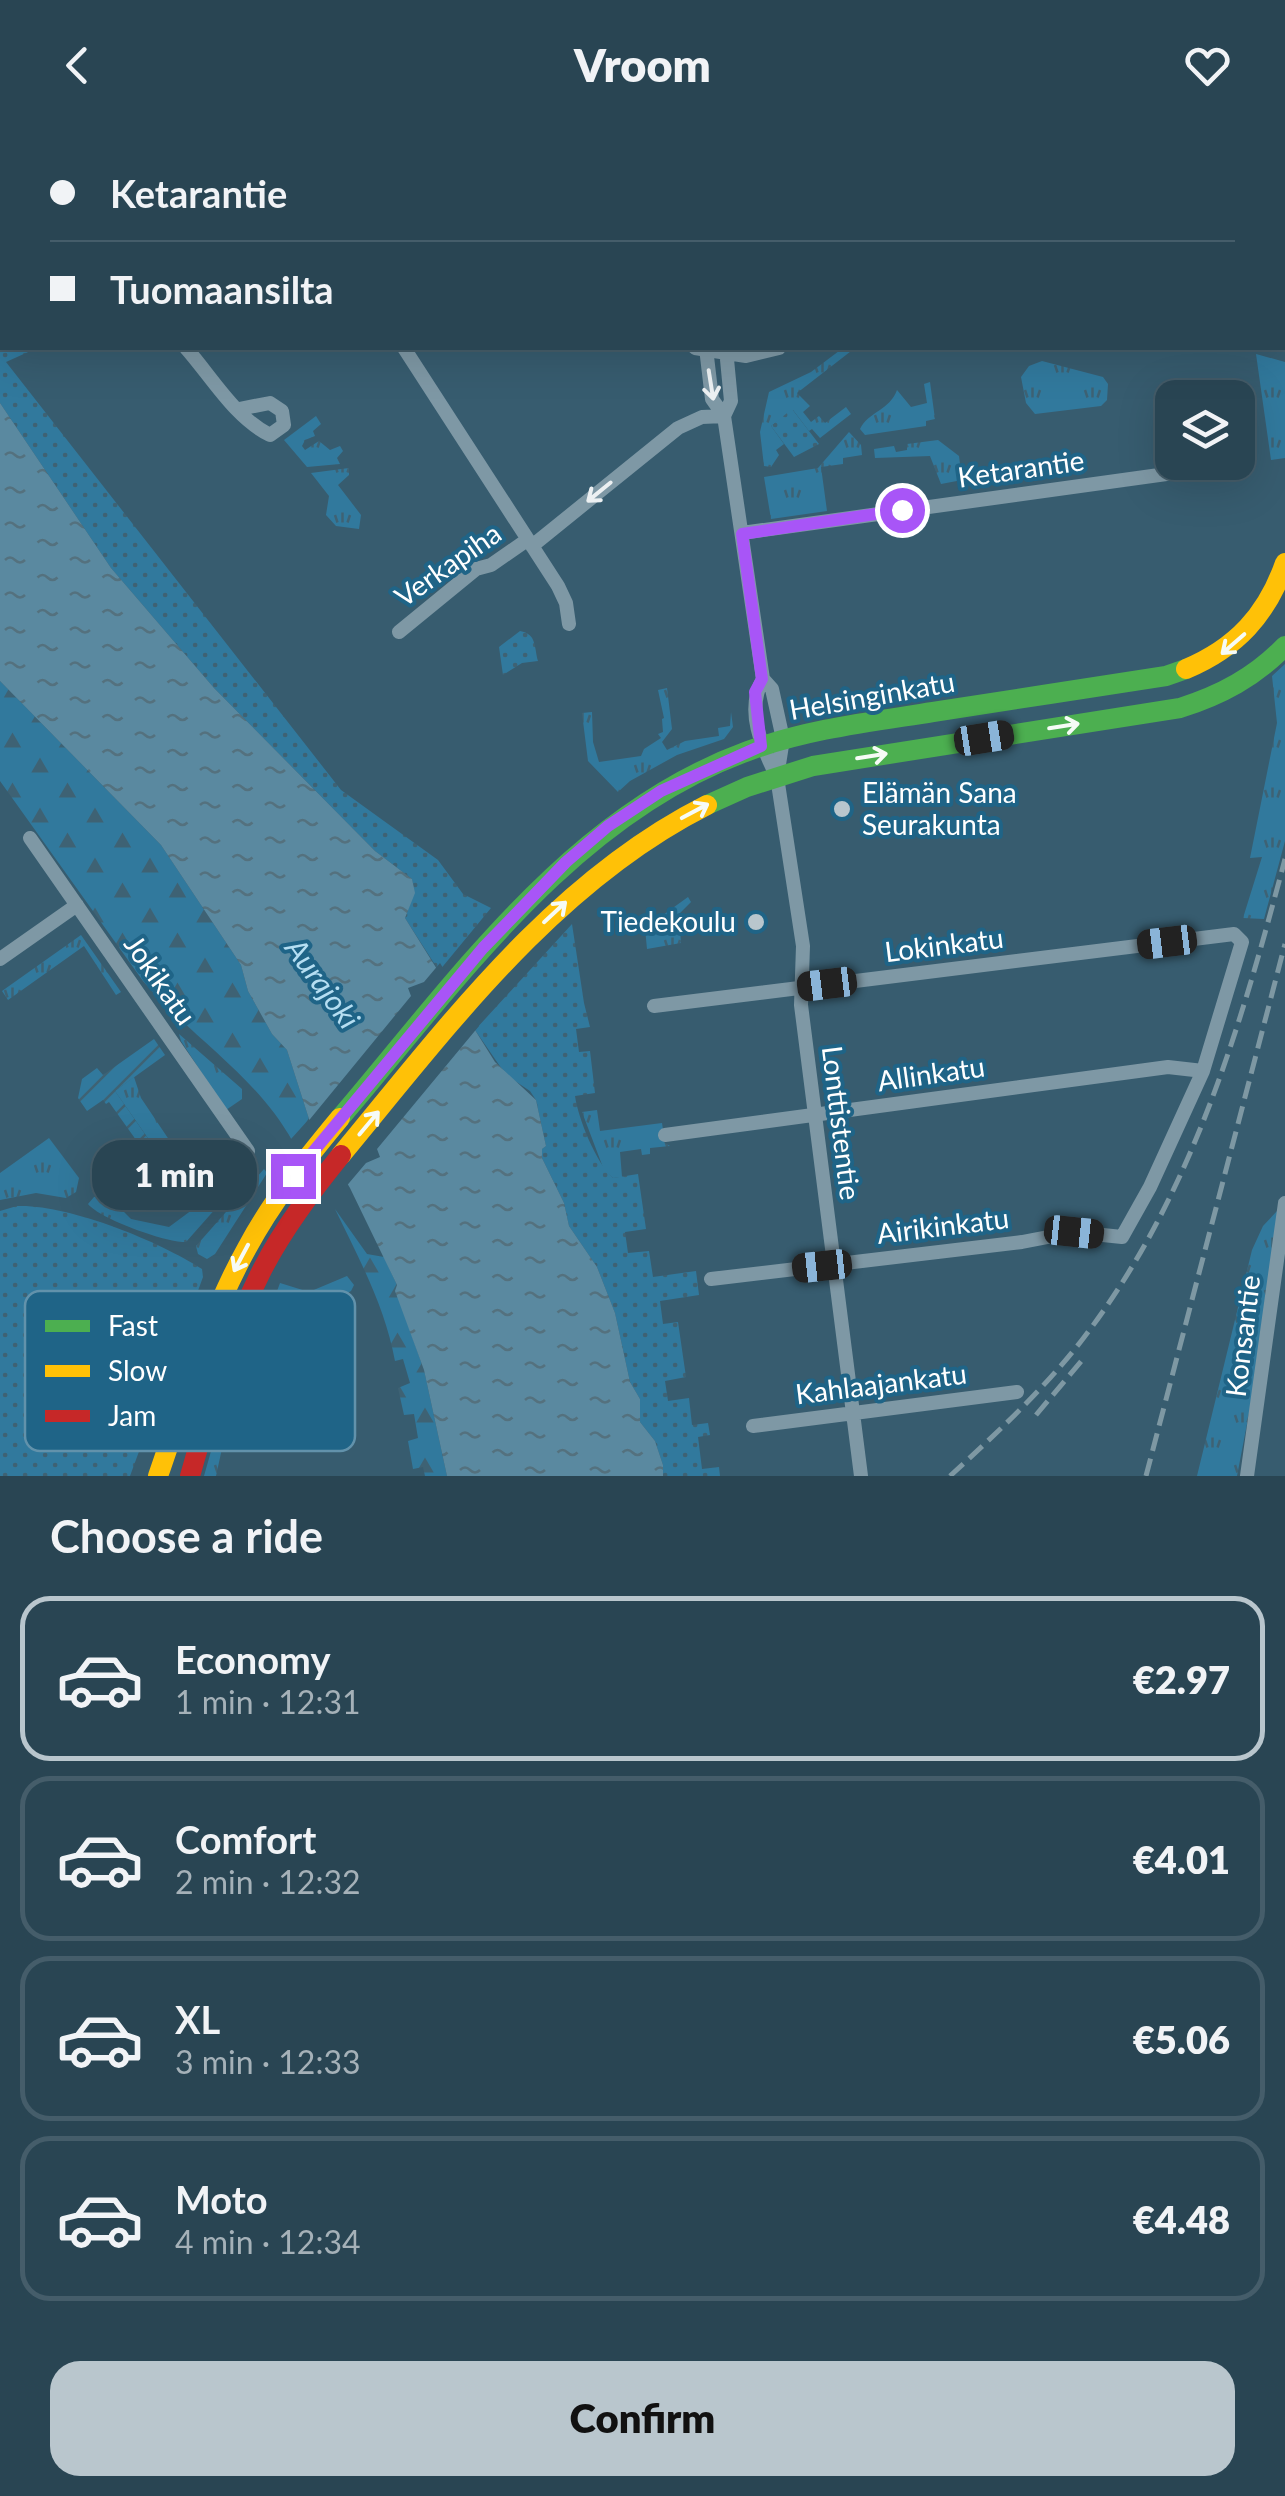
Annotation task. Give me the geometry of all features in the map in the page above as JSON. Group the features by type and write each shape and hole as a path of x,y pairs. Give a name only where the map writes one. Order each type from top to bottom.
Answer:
{"main road":[{"name":"Helsinginkatu","path":"226,1291 262,1220 293,1176 483,948 566,862 624,815 693,775 761,746 818,730 1192,669 1229,649 1258,619 1273,596 1285,563"},
{"path":"252,1291 276,1244 306,1198 496,971 562,906 632,848 712,802 813,766 1180,708 1241,684 1285,646"},
{"name":"Helsinginkatu","path":"158,1476 167,1451"},
{"path":"190,1476 198,1451"}],"street":[{"path":"188,350 238,410"},
{"path":"405,350 564,596 570,624"},
{"name":"Lonttistentie","path":"703,350 712,399 724,416 762,679 755,692 761,746 777,777 803,946 801,1005 861,1476"},
{"path":"726,350 746,356 771,350"},
{"name":"Lonttistentie","path":"724,416 731,401 726,350"},
{"name":"Verkapiha","path":"399,632 476,569 491,565 529,543 678,428 702,417 724,416"},
{"name":"Ketarantie","path":"742,534 1155,477"},
{"name":"Lonttistentie","path":"762,679 772,689 784,739 777,777"},
{"name":"Jokikatu","path":"30,838 248,1151"},
{"path":"0,959 76,905"},
{"name":"Lokinkatu","path":"654,1006 1234,934 1242,942 1239,957 1203,1071"},
{"name":"Allinkatu","path":"665,1135 1168,1067 1203,1071"},
{"name":"Airikinkatu","path":"711,1279 1074,1232 1122,1238 1203,1071"},
{"name":"Konsantie","path":"1247,1476 1285,1202"},
{"name":"Kahlaajankatu","path":"753,1426 1017,1392"}],"green space":[{"path":"0,350 33,350 6,362 341,790 438,860 463,894 491,908 439,971 405,918 414,893 412,879 375,851 214,688 111,568 0,403"},
{"path":"840,350 852,350 797,393 810,406 803,412 811,422 819,416 825,423 846,407 851,414 820,438 812,429 809,431 793,410 771,426 784,444 776,450 779,455 771,467 764,466 760,432 769,392 811,372"},
{"path":"1256,354 1285,362 1285,458 1271,460"},
{"path":"1042,361 1103,377 1108,384 1107,400 1101,406 1035,414 1026,403 1021,377 1029,366"},
{"path":"930,382 935,419 926,421 926,426 865,435 860,429 897,390 911,407 927,403 924,384"},
{"path":"792,409 819,444 794,457 771,426"},
{"path":"316,416 321,424 313,431 315,436 302,446 305,450 319,441 330,450 340,446 340,464 307,467 284,440"},
{"path":"849,432 861,445 862,455 843,458 843,464 821,467 827,511 771,519 764,477 818,468"},
{"path":"938,440 959,456 962,480 941,484 930,456 875,458 874,449 894,446 896,452 907,450 907,444"},
{"path":"349,468 349,475 338,485 361,515 359,529 336,526 326,515 329,496 311,473"},
{"path":"520,631 532,638 538,661 522,663 503,675 499,647"},
{"path":"1285,664 1285,841 1264,919 1243,918 1262,857 1250,858 1277,723 1272,676"},
{"path":"0,681 161,845 241,965 248,991 272,1034 287,1050 309,1119 291,1139 260,1095 143,981 0,781"},
{"path":"667,688 672,729 662,742 667,750 685,741 719,736 718,728 730,726 731,712 733,727 724,739 677,755 618,792 588,761 582,713 592,712 593,742 599,762 641,756 644,749 661,738 658,734 663,732 664,718 658,690"},
{"path":"688,897 691,902 679,914 681,943 647,949 645,928"},
{"path":"572,924 590,1027 576,1029 579,1052 590,1051 595,1093 575,1096 577,1105 589,1140 613,1178 638,1174 646,1229 625,1232 628,1253 649,1251 653,1277 696,1271 699,1295 660,1301 663,1324 678,1322 686,1377 665,1381 668,1401 689,1398 692,1425 708,1423 710,1435 698,1437 702,1469 719,1467 720,1476 663,1476 655,1441 640,1422 640,1399 630,1382 615,1313 597,1267 569,1226 564,1203 542,1158 546,1146 536,1100 530,1091 506,1075 475,1030"},
{"path":"81,935 121,992 116,995 84,946 8,1000 2,991"},
{"path":"179,1034 242,1089 242,1099 226,1110"},
{"path":"154,1039 165,1055 115,1091 174,1176 166,1182 109,1102 103,1100 87,1111 78,1098 82,1079 97,1068 103,1075"},
{"path":"134,1077 141,1098 197,1182 188,1189 196,1201 206,1195 209,1198 245,1172 242,1163 248,1172 186,1242 134,1229 88,1204 94,1197 107,1195 131,1219 169,1227 196,1207 115,1091"},
{"path":"597,1110 600,1131 662,1123 665,1143 670,1146 650,1148 650,1154 642,1155 641,1149 620,1152 622,1177 613,1178 604,1170 582,1112"},
{"path":"49,1138 79,1178 76,1192 66,1198 36,1193 0,1200 0,1173"},
{"path":"264,1169 267,1173 215,1254 207,1259 198,1254 196,1246"},
{"path":"17,1206 38,1207 87,1218 162,1247 202,1269 198,1291 25,1291 25,1451 139,1451 130,1476 0,1476 0,1211"},
{"path":"335,1209 367,1254 384,1257 397,1285 424,1370 447,1476 425,1476 423,1467 413,1469 408,1441 418,1438 414,1414 404,1415 398,1388 410,1383 403,1359 395,1361 378,1302"},
{"path":"1278,1210 1255,1382 1237,1476 1197,1476 1252,1250 1263,1226"},
{"path":"347,1276 354,1285 351,1291 311,1291"},
{"path":"280,1283 306,1291 277,1291"},
{"path":"211,1451 221,1451 216,1476 204,1476"}],"water":[{"name":"Aurajoki","path":"0,403 111,568 214,688 375,851 412,879 415,893 405,918 495,1062 536,1100 546,1146 542,1158 564,1203 569,1226 597,1267 615,1313 630,1382 640,1399 640,1422 655,1441 663,1476 447,1476 424,1370 395,1291 397,1285 350,1188 309,1119 287,1050 272,1034 248,991 241,965 161,845 0,681"}],"pier":[{"path":"440,963 479,1026 377,1149 380,1157 366,1163 344,1189 306,1124 411,996 408,988 424,982"}],"railway":[{"path":"950,1476 1019,1411 1082,1340 1153,1229 1182,1171 1230,1049 1285,859"},
{"path":"1146,1476 1285,944"},
{"path":"1036,1415 1084,1358"}],"traffic: fast":[{"path":"707,805 747,787 813,766 1180,708 1237,684 1285,646"},
{"path":"340,1118 522,907 572,859 626,816 684,780 748,751 816,732 1166,676 1186,669"}],"traffic: slow":[{"path":"1186,669 1220,651 1248,628 1269,599 1285,563"},
{"path":"341,1155 463,1008 552,916 600,874 707,805"},
{"path":"226,1291 278,1197 340,1118"},
{"path":"158,1476 167,1451"}],"traffic: jam":[{"path":"252,1291 289,1225 341,1155"},
{"path":"190,1476 197,1451"}],"place":[{"name":"Elämän Sana Seurakunta","path":"842,809"},
{"name":"Tiedekoulu","path":"756,922"}],"route":[{"path":"293,1176 483,948 566,862 608,826 661,791 761,746 755,692 762,679 742,534 902,510"}]}
